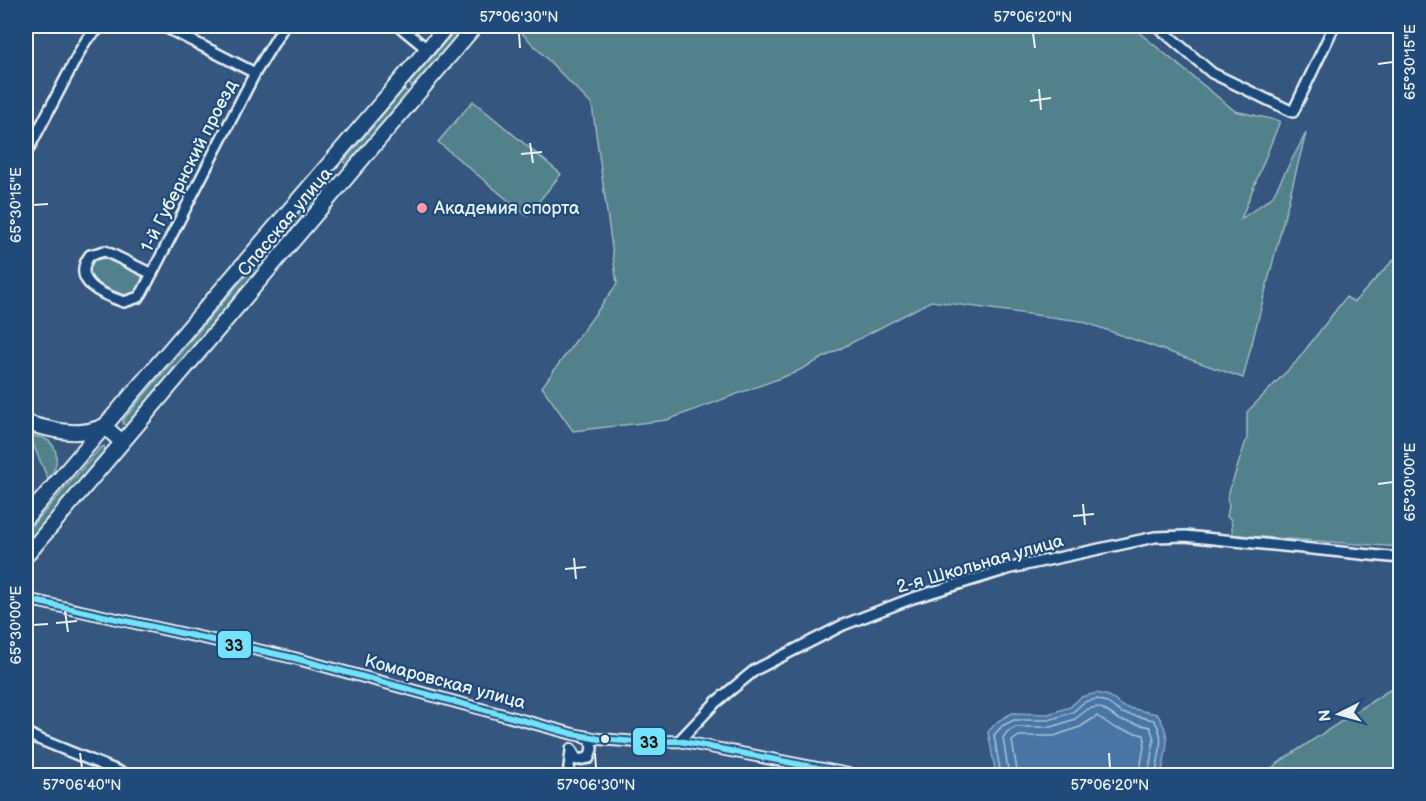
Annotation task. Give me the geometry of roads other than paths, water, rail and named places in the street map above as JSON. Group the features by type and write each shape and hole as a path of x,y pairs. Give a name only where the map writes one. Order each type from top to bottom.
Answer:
{"street":[{"path":"26,154 81,49 87,39 102,26"},
{"name":"1-й Губернский проезд","path":"163,26 255,73"},
{"name":"1-й Губернский проезд","path":"152,274 105,251 90,255 83,269 88,283 94,288 124,302 138,297 152,274 255,73 284,26"},
{"path":"399,26 427,49"},
{"name":"Спасская улица","path":"26,518 447,26"},
{"name":"Спасская улица","path":"28,549 122,442 475,26"},
{"path":"1157,26 1212,73 1293,112 1334,26"},
{"path":"330,163 346,178"},
{"path":"26,423 52,430 76,432 90,432 104,426 122,442"},
{"name":"2-я Школьная улица","path":"679,741 716,702 755,670 843,625 913,598 1011,568 1155,537 1185,536 1401,558"},
{"name":"Комаровская улица","path":"26,599 294,658 575,734 599,739 638,742 679,741 859,776"},
{"path":"26,732 130,776"},
{"path":"568,776 572,749 575,734 591,740 592,749 589,758 576,760 572,749"}],"water":[{"path":"1097,693 1109,696 1124,707 1157,714 1167,737 1161,775 996,775 988,732 998,721 1012,713 1048,714 1070,707 1081,697"}],"place":[{"name":"Академия спорта","path":"422,208"}]}
